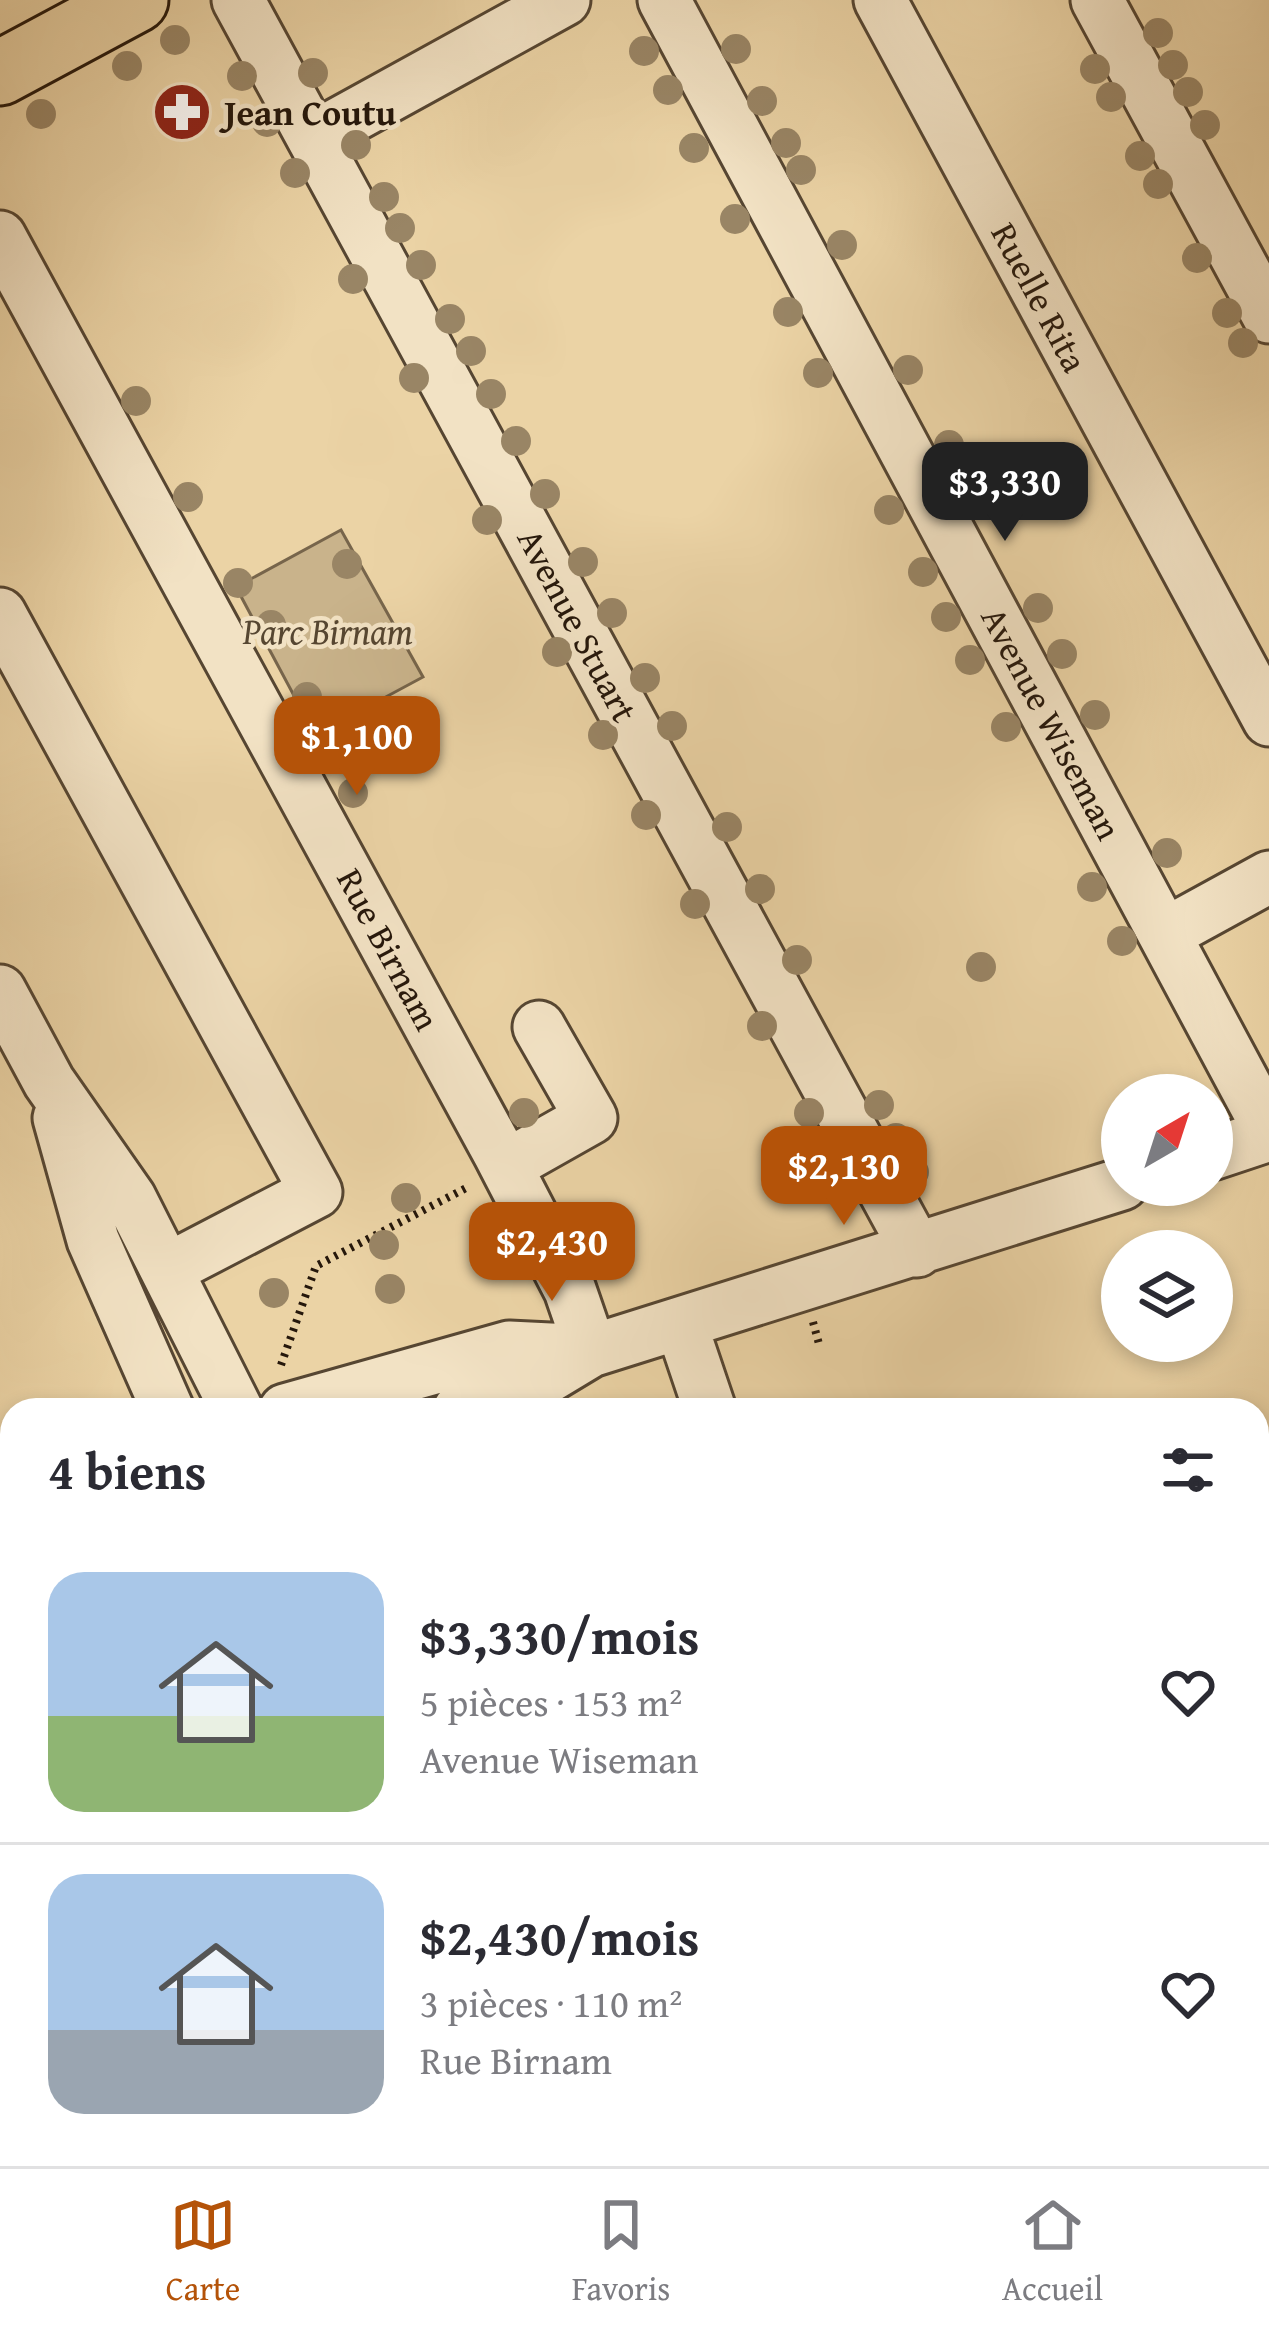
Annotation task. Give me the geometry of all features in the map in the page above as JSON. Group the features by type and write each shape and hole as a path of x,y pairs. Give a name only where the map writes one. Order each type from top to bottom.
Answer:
{"main road":[{"path":"0,73 136,0"}],"street":[{"name":"Avenue Stuart","path":"238,0 917,1251"},
{"path":"314,138 563,0"},
{"name":"Avenue Wiseman","path":"664,0 1269,1133"},
{"name":"Ruelle Rita","path":"880,0 1269,720"},
{"path":"1097,0 1269,317"},
{"name":"Rue Birnam","path":"0,237 15,297 492,1174 570,1290 591,1351"},
{"path":"0,614 316,1192 168,1269"},
{"path":"1165,934 1269,877"},
{"path":"0,991 49,1082 130,1198 168,1269 265,1398"},
{"path":"492,1174 591,1118 539,1027"},
{"path":"49,1082 93,1240 162,1398"},
{"path":"1233,1146 1269,1133"},
{"path":"498,1398 528,1389 591,1351 1101,1191"},
{"path":"681,1324 706,1398"},
{"path":"275,1398 509,1347 591,1351"}],"path":[{"path":"267,1398 316,1266 492,1174"},
{"path":"813,1321 819,1344"}],"green space":[{"name":"Parc Birnam","path":"341,530 423,677 315,735 236,587"}],"place":[{"name":"Jean Coutu","path":"182,112"}]}
